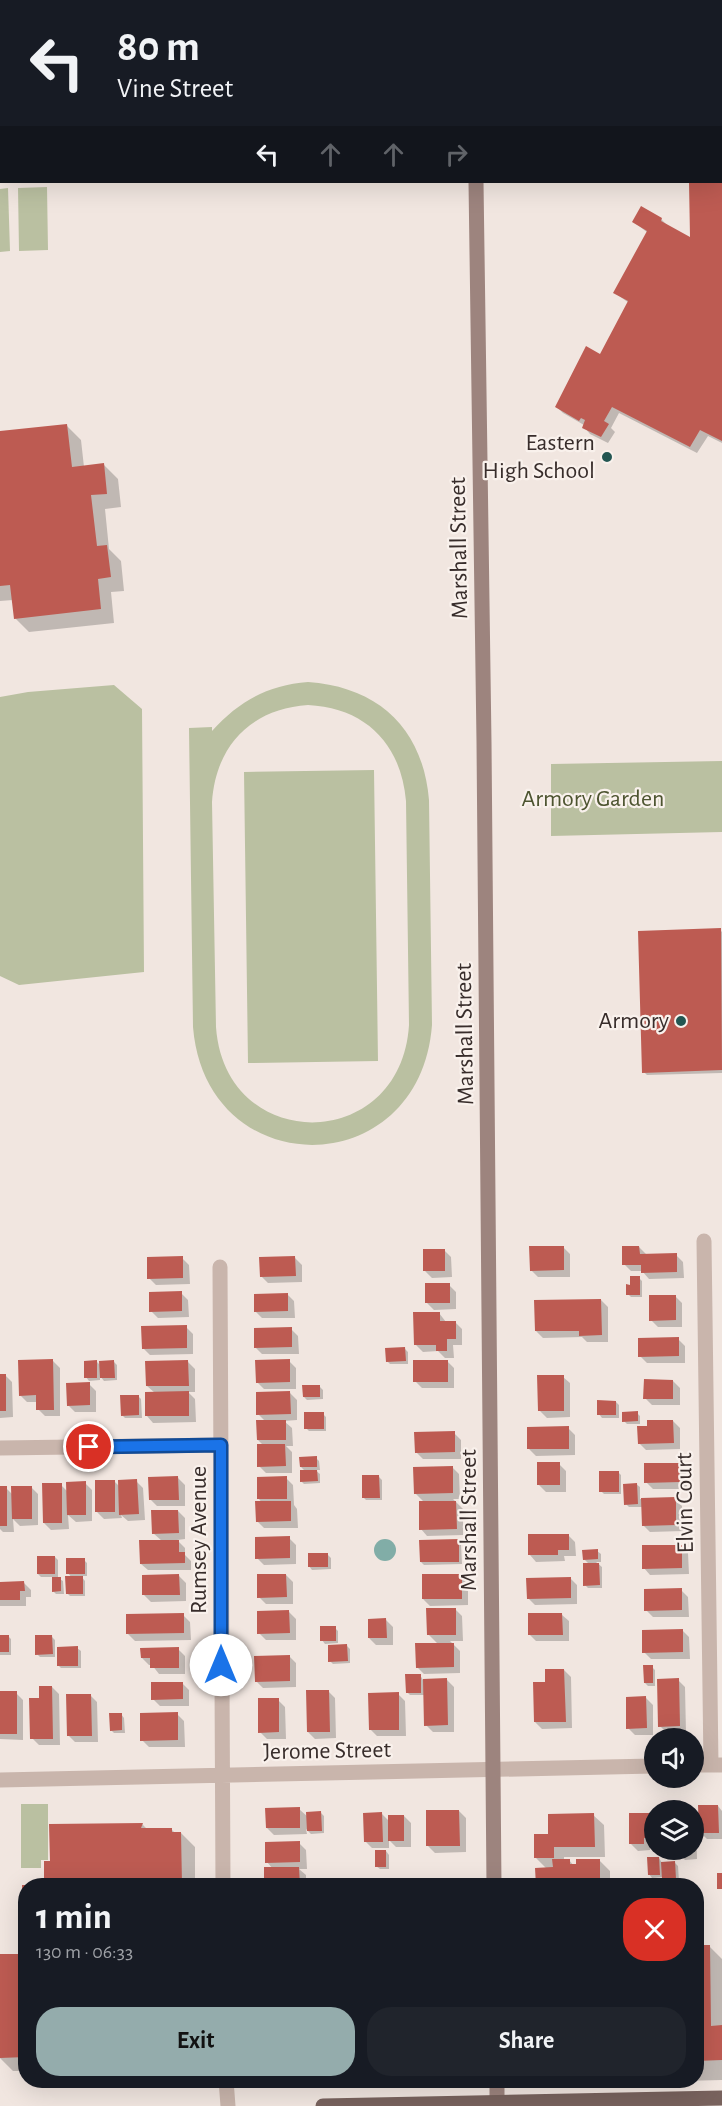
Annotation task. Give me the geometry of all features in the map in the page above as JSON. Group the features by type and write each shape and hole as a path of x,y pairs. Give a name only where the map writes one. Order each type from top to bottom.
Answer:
{"main road":[{"path":"323,2106 722,2098"}],"street":[{"name":"Marshall Street","path":"476,183 494,1878"},
{"name":"Elvin Court","path":"704,1241 717,1765"},
{"name":"Rumsey Avenue","path":"220,1267 223,1878"},
{"path":"0,1448 221,1445"},
{"name":"Jerome Street","path":"0,1780 644,1766"},
{"path":"227,2088 228,2106"},
{"path":"497,2088 497,2104"}],"green space":[{"path":"47,187 48,250 19,251 18,188"},
{"path":"8,188 10,251 0,252 0,189"},
{"path":"308,682 356,693 376,703 393,716 407,733 418,752 429,800 432,1025 419,1077 391,1115 355,1137 313,1145 271,1138 234,1116 207,1079 193,1027 189,728 212,727 212,731 233,711 255,696 293,684","holes":["308,705 347,713 377,733 397,762 403,781 406,801 409,1025 399,1067 377,1098 347,1116 313,1122 279,1117 249,1099 227,1069 216,1027 212,802 215,782 229,747 254,722 288,708"]},
{"path":"114,685 142,709 144,972 19,985 0,976 0,697 28,692"},
{"name":"Armory Garden","path":"722,761 722,832 551,836 551,764"},
{"path":"374,770 378,1061 248,1063 244,772"},
{"path":"21,1804 48,1804 48,1860 41,1860 41,1868 21,1868"}],"water":[{"path":"385,1539 393,1542 396,1550 393,1558 385,1561 377,1558 374,1550 377,1542"}],"building":[{"path":"689,183 722,183 722,441 700,430 690,447 612,407 604,421 609,424 601,437 582,428 585,420 581,418 579,421 555,407 586,346 600,354 628,301 613,293 647,231 632,222 641,206 662,218 661,221 690,237"},
{"path":"67,424 72,467 104,463 107,494 91,495 97,546 107,545 111,577 98,579 101,609 14,619 10,585 0,586 0,431"},
{"name":"Armory","path":"721,928 722,1070 642,1073 638,931"},
{"path":"529,1246 564,1246 564,1270 530,1271"},
{"path":"622,1246 639,1246 640,1254 677,1253 677,1272 641,1273 641,1265 622,1265"},
{"path":"423,1249 445,1249 445,1271 423,1271"},
{"path":"183,1256 183,1278 147,1279 147,1257"},
{"path":"295,1256 296,1276 260,1277 259,1257"},
{"path":"630,1276 640,1276 640,1295 626,1295 626,1284 630,1285"},
{"path":"425,1283 450,1283 450,1303 425,1303"},
{"path":"182,1291 182,1311 149,1312 149,1292"},
{"path":"288,1293 288,1311 254,1312 254,1294"},
{"path":"649,1295 676,1295 676,1320 649,1321"},
{"path":"601,1299 602,1335 579,1336 579,1331 535,1331 534,1300"},
{"path":"413,1312 440,1312 440,1321 456,1321 456,1339 447,1339 447,1351 436,1351 436,1345 414,1345"},
{"path":"187,1325 187,1348 142,1349 141,1326"},
{"path":"292,1327 292,1347 254,1348 254,1328"},
{"path":"679,1337 679,1356 638,1357 638,1338"},
{"path":"405,1347 406,1361 386,1362 385,1348"},
{"path":"53,1359 54,1410 36,1410 36,1395 19,1396 18,1360"},
{"path":"290,1359 290,1382 256,1383 255,1360"},
{"path":"97,1360 97,1378 84,1378 84,1361"},
{"path":"114,1360 115,1378 100,1378 99,1361"},
{"path":"188,1360 189,1386 146,1386 145,1361"},
{"path":"413,1360 448,1360 448,1382 413,1382"},
{"path":"0,1374 6,1374 6,1411 0,1411"},
{"path":"537,1375 564,1375 564,1411 538,1411"},
{"path":"644,1379 673,1380 673,1399 643,1399"},
{"path":"90,1382 90,1405 67,1406 66,1383"},
{"path":"302,1385 320,1385 320,1397 303,1397"},
{"path":"189,1391 189,1416 145,1416 145,1392"},
{"path":"290,1391 291,1414 256,1415 256,1392"},
{"path":"120,1395 139,1395 139,1415 121,1416"},
{"path":"597,1400 616,1401 616,1415 597,1415"},
{"path":"638,1411 638,1421 622,1422 622,1412"},
{"path":"304,1412 324,1412 324,1429 304,1429"},
{"path":"256,1420 286,1420 286,1440 257,1440"},
{"path":"647,1420 673,1420 674,1443 638,1444 637,1426 647,1426"},
{"path":"569,1426 569,1449 527,1449 527,1427"},
{"path":"455,1431 455,1452 415,1453 414,1432"},
{"path":"257,1444 285,1444 286,1466 257,1467"},
{"path":"317,1456 317,1467 300,1467 299,1457"},
{"path":"537,1462 560,1462 560,1485 537,1485"},
{"path":"644,1463 680,1463 680,1482 644,1483"},
{"path":"453,1466 453,1493 414,1494 413,1467"},
{"path":"300,1470 317,1470 318,1481 300,1482"},
{"path":"599,1471 619,1471 619,1492 599,1492"},
{"path":"362,1475 379,1475 380,1498 362,1498"},
{"path":"178,1476 179,1500 149,1500 148,1477"},
{"path":"287,1476 287,1499 257,1499 257,1477"},
{"path":"137,1479 139,1514 119,1515 118,1480"},
{"path":"95,1480 115,1480 115,1512 95,1512"},
{"path":"86,1481 86,1515 67,1515 66,1482"},
{"path":"42,1483 62,1483 62,1523 43,1523"},
{"path":"637,1483 638,1504 624,1505 623,1484"},
{"path":"0,1486 7,1486 7,1526 0,1526"},
{"path":"11,1486 32,1486 32,1519 12,1519"},
{"path":"676,1497 676,1525 642,1526 641,1498"},
{"path":"255,1501 291,1501 291,1521 256,1522"},
{"path":"419,1501 456,1501 457,1529 419,1530"},
{"path":"151,1510 178,1510 179,1533 152,1534"},
{"path":"528,1534 569,1534 569,1550 558,1550 558,1555 528,1555"},
{"path":"290,1536 290,1558 255,1559 255,1537"},
{"path":"459,1539 459,1562 420,1562 419,1540"},
{"path":"139,1540 179,1540 179,1552 185,1552 185,1563 140,1564"},
{"path":"642,1545 682,1545 682,1568 642,1569"},
{"path":"598,1549 598,1559 583,1560 582,1550"},
{"path":"308,1553 328,1553 328,1567 308,1567"},
{"path":"37,1556 55,1556 55,1574 37,1574"},
{"path":"66,1558 85,1558 85,1574 66,1574"},
{"path":"583,1563 599,1563 600,1585 583,1586"},
{"path":"179,1574 180,1595 142,1595 142,1575"},
{"path":"257,1574 286,1574 287,1597 257,1598"},
{"path":"422,1574 462,1574 462,1599 422,1599"},
{"path":"65,1576 83,1576 83,1594 66,1594"},
{"path":"52,1577 61,1577 61,1591 52,1592"},
{"path":"571,1577 571,1598 527,1599 526,1578"},
{"path":"24,1581 25,1591 20,1591 20,1600 0,1600 0,1582"},
{"path":"682,1588 682,1610 644,1611 644,1589"},
{"path":"426,1608 456,1608 456,1635 427,1635"},
{"path":"289,1610 290,1633 257,1634 257,1611"},
{"path":"184,1613 184,1633 126,1634 126,1614"},
{"path":"528,1613 562,1613 563,1635 528,1635"},
{"path":"386,1618 387,1638 368,1638 368,1619"},
{"path":"320,1626 336,1626 336,1641 320,1641"},
{"path":"683,1629 683,1652 642,1653 642,1630"},
{"path":"0,1635 9,1635 9,1652 0,1652"},
{"path":"35,1635 52,1635 53,1654 35,1655"},
{"path":"415,1643 454,1643 454,1667 416,1668"},
{"path":"347,1644 348,1661 328,1662 328,1645"},
{"path":"78,1646 78,1666 57,1666 57,1647"},
{"path":"179,1647 179,1668 150,1668 150,1658 141,1658 140,1648"},
{"path":"290,1655 290,1681 255,1682 254,1656"},
{"path":"643,1665 653,1665 653,1683 644,1683"},
{"path":"545,1669 564,1669 566,1722 534,1722 533,1682 545,1682"},
{"path":"405,1674 421,1674 421,1693 406,1693"},
{"path":"447,1678 448,1725 424,1726 423,1679"},
{"path":"679,1678 680,1726 658,1727 657,1679"},
{"path":"151,1682 183,1682 183,1699 151,1700"},
{"path":"39,1686 52,1686 53,1739 30,1739 29,1698 39,1698"},
{"path":"306,1690 329,1690 330,1732 307,1732"},
{"path":"0,1691 17,1691 17,1734 0,1734"},
{"path":"399,1692 399,1730 369,1730 368,1693"},
{"path":"66,1694 91,1694 92,1736 67,1736"},
{"path":"646,1696 647,1728 626,1729 626,1697"},
{"path":"258,1698 279,1698 279,1732 258,1733"},
{"path":"178,1712 178,1740 140,1741 140,1713"},
{"path":"109,1713 122,1713 122,1730 110,1731"},
{"path":"704,1805 718,1805 719,1833 704,1833"},
{"path":"300,1807 300,1828 266,1828 265,1808"},
{"path":"426,1810 459,1810 460,1846 426,1846"},
{"path":"321,1811 322,1831 307,1831 306,1812"},
{"path":"382,1812 383,1842 364,1842 363,1813"},
{"path":"594,1813 595,1847 554,1847 554,1858 534,1858 534,1834 548,1834 548,1814"},
{"path":"629,1813 644,1813 644,1844 629,1844"},
{"path":"388,1815 404,1815 404,1841 388,1841"},
{"path":"143,1823 141,1828 172,1828 172,1832 181,1832 182,1878 44,1878 44,1861 50,1861 49,1824"},
{"path":"300,1841 300,1862 265,1863 265,1842"},
{"path":"375,1850 386,1850 386,1867 375,1867"},
{"path":"552,1859 570,1859 570,1864 576,1864 576,1859 600,1859 600,1878 536,1878 535,1868 553,1867"},
{"path":"647,1860 659,1860 660,1875 648,1875"},
{"path":"675,1861 676,1878 662,1878 661,1862"},
{"path":"264,1867 299,1867 300,1878 264,1878"},
{"path":"717,1873 722,1873 722,1889 717,1889"},
{"path":"704,1945 710,1945 711,2026 722,2025 722,2060 704,2061"},
{"path":"0,1954 18,1954 18,2057 0,2058"}],"place":[{"name":"Eastern High School","path":"607,457"},
{"name":"Armory","path":"681,1021"}],"route":[{"path":"89,1447 221,1445 221,1665"}]}
